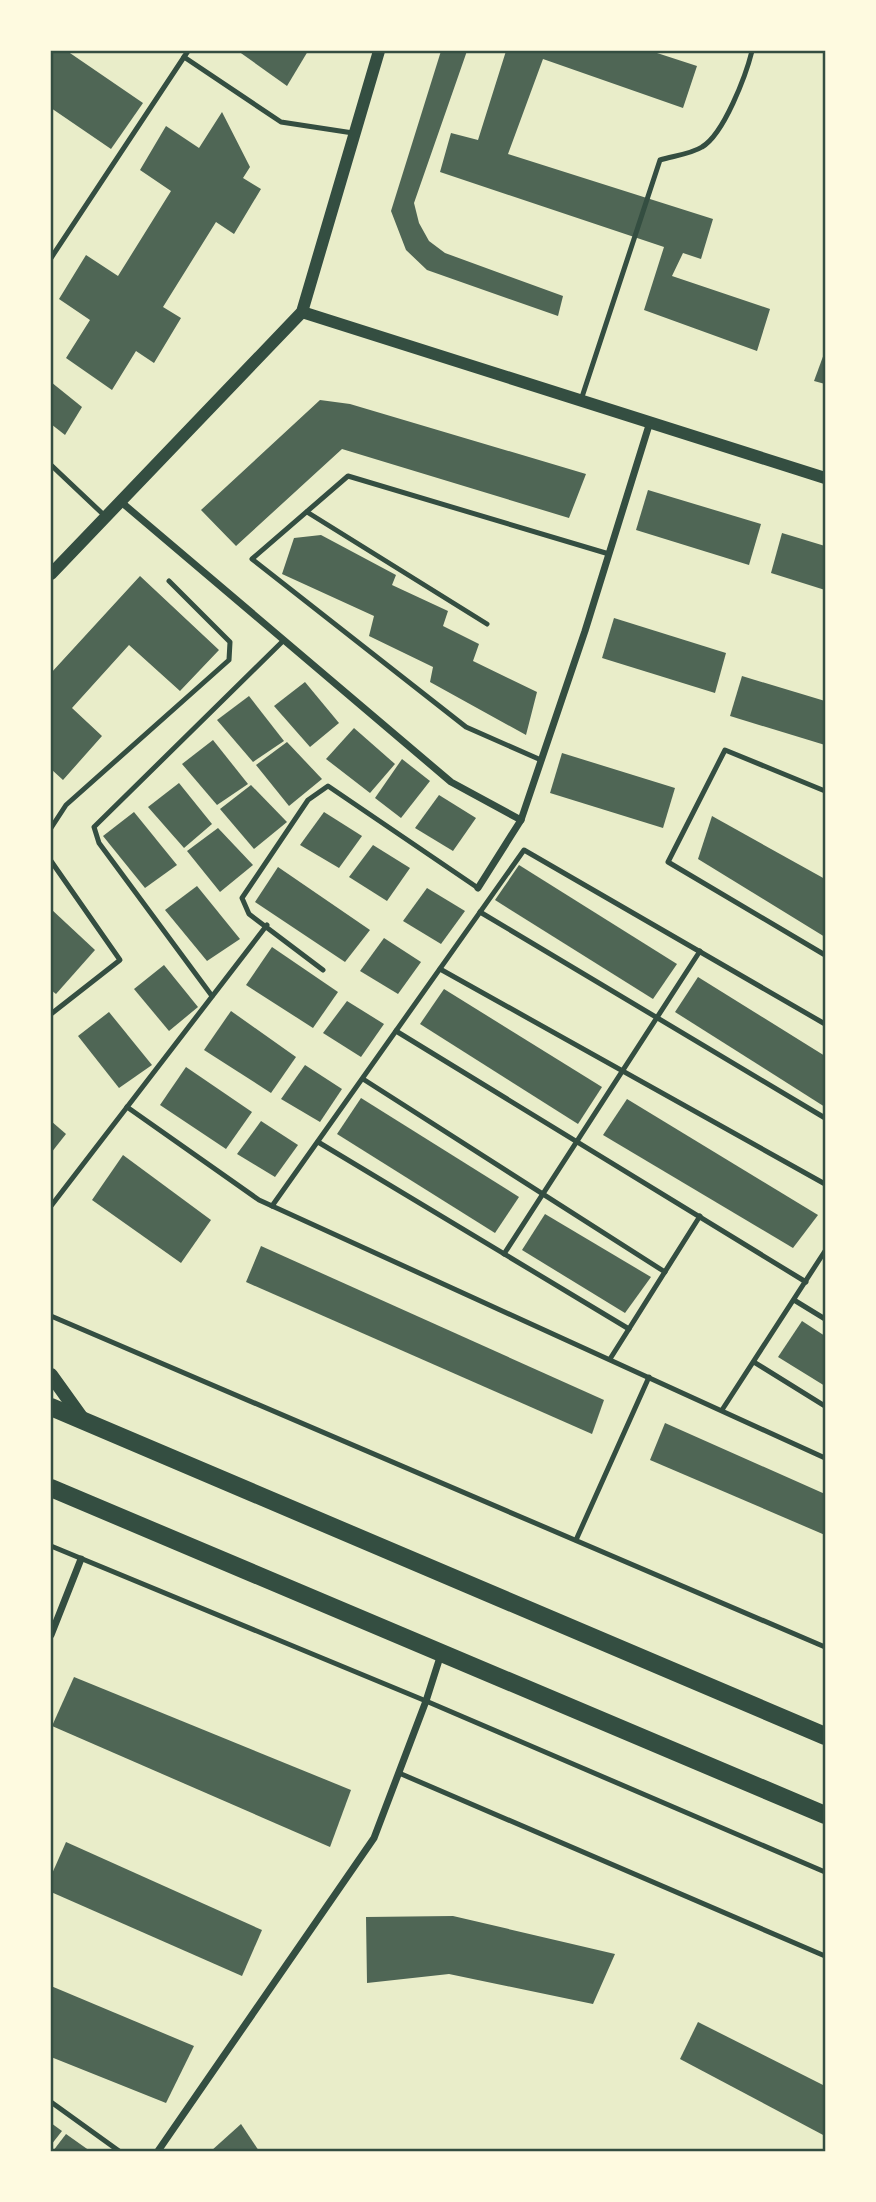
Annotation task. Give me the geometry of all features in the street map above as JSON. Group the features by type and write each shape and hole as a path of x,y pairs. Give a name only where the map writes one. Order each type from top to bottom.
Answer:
{"main road":[{"path":"51,1375 84,1421"},
{"path":"51,1407 825,1737"},
{"path":"51,1488 825,1815"}],"street":[{"path":"51,574 302,312 379,51"},
{"path":"302,312 825,478"},
{"path":"478,888 521,820 650,422"},
{"path":"120,501 451,782 521,820"},
{"path":"51,1635 81,1559"},
{"path":"158,2151 374,1838 426,1701 441,1653"}],"lane":[{"path":"51,258 188,51"},
{"path":"581,400 660,160 703,147 720,125 741,85 752,51"},
{"path":"184,57 281,122 355,133"},
{"path":"51,465 106,517"},
{"path":"541,760 466,727 252,559 348,476 609,554"},
{"path":"307,512 487,624"},
{"path":"51,828 66,806 229,660 230,642 169,581"},
{"path":"212,996 99,842 94,827 284,640"},
{"path":"825,791 725,750 668,862 825,955"},
{"path":"323,970 249,914 242,898 308,800 328,786 478,888"},
{"path":"272,1206 524,850 825,1024"},
{"path":"51,861 120,960 51,1014"},
{"path":"480,912 825,1118"},
{"path":"51,1206 267,925"},
{"path":"504,1254 700,951"},
{"path":"440,969 825,1184"},
{"path":"396,1031 806,1282"},
{"path":"363,1079 664,1272"},
{"path":"127,1107 259,1200 825,1458"},
{"path":"318,1142 629,1329"},
{"path":"610,1359 700,1216"},
{"path":"722,1410 825,1251"},
{"path":"794,1300 825,1319"},
{"path":"51,1315 825,1647"},
{"path":"754,1362 825,1406"},
{"path":"576,1541 649,1377"},
{"path":"51,1546 426,1701 825,1872"},
{"path":"399,1773 825,1956"},
{"path":"51,2102 119,2151"}],"building":[{"path":"51,51 67,51 143,103 111,149 51,108"},
{"path":"238,51 308,51 287,86"},
{"path":"441,51 467,51 414,203 419,223 429,241 445,253 563,296 558,316 427,270 406,250 391,211"},
{"path":"506,51 662,51 657,53 697,66 683,108 543,59 508,154 713,219 701,259 683,253 672,276 770,309 757,351 644,310 664,247 440,172 451,133 478,140"},
{"path":"222,112 250,167 243,178 261,189 234,234 216,222 163,307 181,318 154,363 136,351 112,390 66,358 90,320 59,299 86,255 118,276 171,191 140,170 166,126 199,148"},
{"path":"825,351 825,384 814,381"},
{"path":"51,382 82,407 65,435 51,424"},
{"path":"320,400 350,404 586,474 569,518 342,449 236,546 201,510"},
{"path":"648,490 761,524 749,565 636,530"},
{"path":"782,533 825,546 825,590 771,573"},
{"path":"321,535 396,575 392,585 448,611 443,626 479,644 473,661 537,692 526,735 430,682 433,667 369,636 374,616 282,574 294,538"},
{"path":"140,576 219,650 180,691 129,645 72,708 102,736 63,780 51,769 51,673"},
{"path":"614,618 726,653 715,693 602,658"},
{"path":"742,676 825,701 825,745 730,716"},
{"path":"305,682 339,723 310,747 274,706"},
{"path":"249,696 284,741 253,762 217,720"},
{"path":"354,728 395,764 370,793 326,759"},
{"path":"213,740 248,784 217,805 182,764"},
{"path":"287,742 322,779 289,806 256,765"},
{"path":"562,753 675,788 663,828 550,793"},
{"path":"402,759 430,781 401,818 375,798"},
{"path":"179,783 212,824 184,848 148,807"},
{"path":"251,785 287,822 254,849 220,809"},
{"path":"439,795 476,818 453,851 415,828"},
{"path":"134,812 177,865 145,888 103,836"},
{"path":"324,812 362,836 339,868 300,845"},
{"path":"712,816 825,879 825,937 698,859"},
{"path":"218,828 253,865 220,892 187,851"},
{"path":"373,845 410,868 387,901 349,877"},
{"path":"519,865 677,964 653,999 495,900"},
{"path":"278,867 370,930 345,962 255,902"},
{"path":"197,886 240,939 207,961 165,910"},
{"path":"427,888 465,911 441,944 403,921"},
{"path":"51,909 95,950 56,994 51,990"},
{"path":"384,938 421,962 398,994 360,971"},
{"path":"272,947 338,992 313,1028 246,985"},
{"path":"164,965 198,1007 169,1031 134,989"},
{"path":"698,977 825,1056 825,1107 675,1012"},
{"path":"444,989 602,1087 578,1124 420,1024"},
{"path":"347,1001 384,1024 361,1057 323,1033"},
{"path":"231,1011 296,1057 271,1093 204,1050"},
{"path":"109,1012 152,1065 119,1088 78,1036"},
{"path":"305,1065 342,1089 320,1122 281,1099"},
{"path":"186,1067 252,1112 226,1149 160,1105"},
{"path":"361,1098 519,1197 495,1233 337,1134"},
{"path":"627,1099 818,1215 793,1248 603,1135"},
{"path":"51,1121 66,1134 51,1153"},
{"path":"261,1121 298,1145 275,1177 237,1154"},
{"path":"123,1155 211,1220 181,1263 92,1200"},
{"path":"545,1214 651,1277 625,1313 522,1250"},
{"path":"261,1246 604,1400 592,1434 246,1282"},
{"path":"802,1321 825,1336 825,1386 778,1357"},
{"path":"665,1423 825,1494 825,1535 650,1460"},
{"path":"74,1677 351,1790 330,1847 52,1726"},
{"path":"66,1842 262,1930 242,1976 51,1892 51,1876"},
{"path":"453,1916 615,1954 593,2004 449,1974 367,1983 366,1917"},
{"path":"51,1986 194,2046 166,2103 51,2057"},
{"path":"698,2022 825,2086 825,2136 680,2059"},
{"path":"51,2123 62,2131 51,2145"},
{"path":"241,2124 259,2151 211,2151"},
{"path":"66,2134 90,2151 53,2151"}]}
